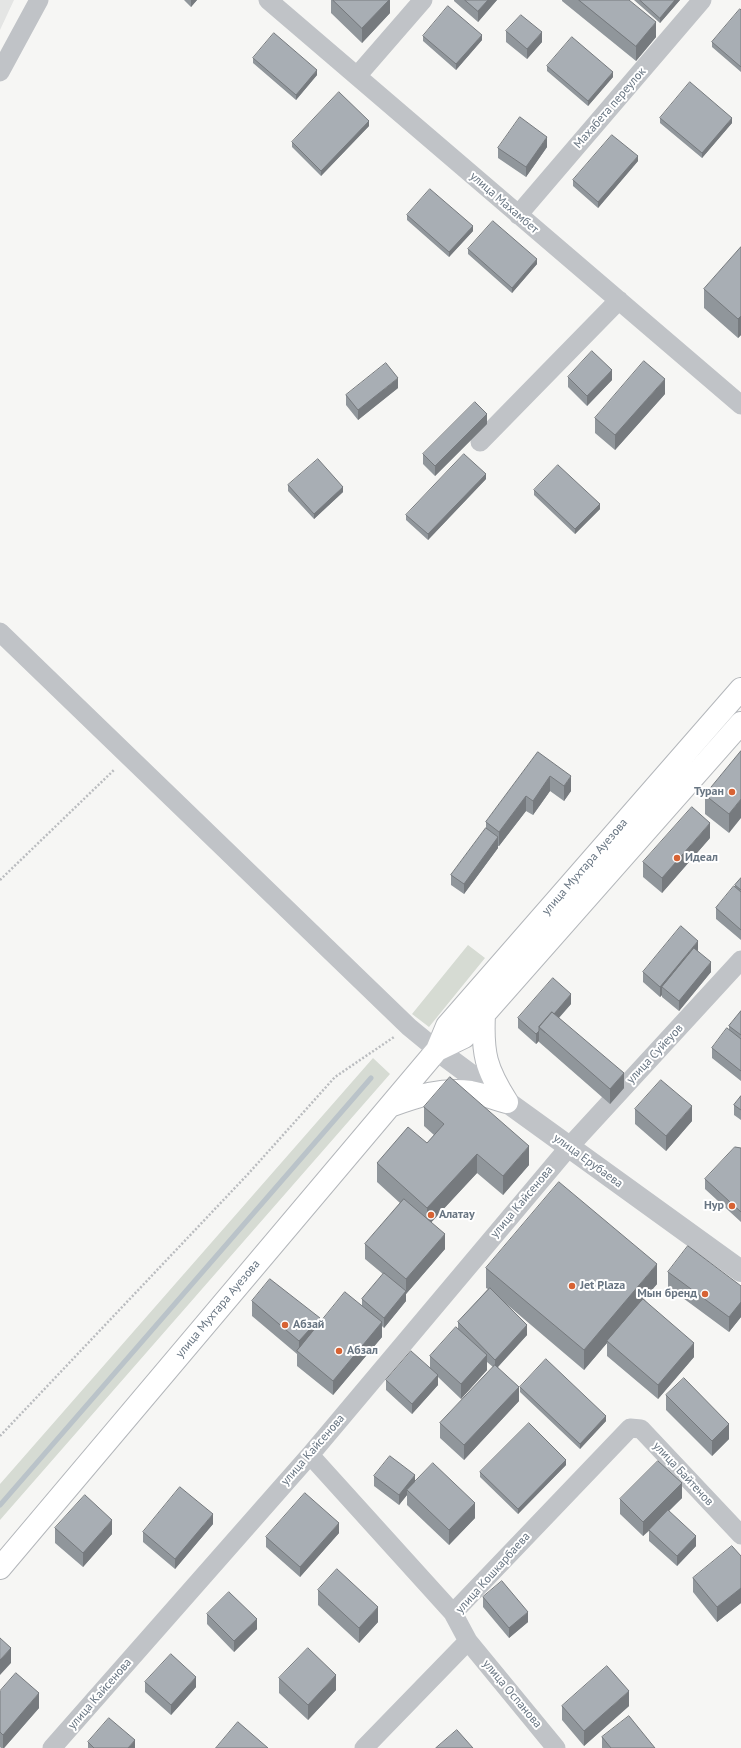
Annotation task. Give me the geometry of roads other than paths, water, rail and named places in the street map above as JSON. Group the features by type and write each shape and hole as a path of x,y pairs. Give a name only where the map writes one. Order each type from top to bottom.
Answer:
{"main road":[{"name":"улица Мухтара Ауезова","path":"0,1568 387,1107 437,1050 447,1026 741,689"},
{"name":"улица Мухтара Ауезова","path":"437,1050 464,1037 741,724"},
{"path":"484,1014 482,1040 485,1059 492,1078 507,1102"},
{"path":"387,1107 421,1094 434,1092 472,1092 507,1102"}],"street":[{"path":"0,72 39,0"},
{"name":"улица Махамбет","path":"268,0 741,405"},
{"path":"357,76 423,0"},
{"name":"Махабета переулок","path":"518,215 702,0"},
{"path":"480,442 619,300"},
{"path":"0,632 409,1027 437,1050"},
{"name":"улица Суйеуов","path":"569,1147 741,960"},
{"name":"улица Ерубаева","path":"437,1050 741,1271"},
{"name":"улица Кайсенова","path":"52,1748 310,1455 569,1147"},
{"name":"улица Байтенов","path":"621,1436 630,1428 641,1429 741,1536"},
{"name":"улица Кошкарбаева","path":"468,1641 453,1613 621,1436"},
{"path":"310,1455 453,1613"},
{"path":"364,1748 468,1641"},
{"name":"улица Оспанова","path":"468,1641 556,1748"}],"waterway":[{"path":"0,1505 371,1078"}],"place":[{"name":"Туран","path":"732,792"},
{"name":"Идеал","path":"677,858"},
{"name":"Нур","path":"732,1206"},
{"name":"Алатау","path":"431,1215"},
{"name":"Jet Plaza","path":"572,1286"},
{"name":"Мын бренд","path":"705,1294"},
{"name":"Абзай","path":"285,1325"},
{"name":"Абзал","path":"339,1351"}]}
